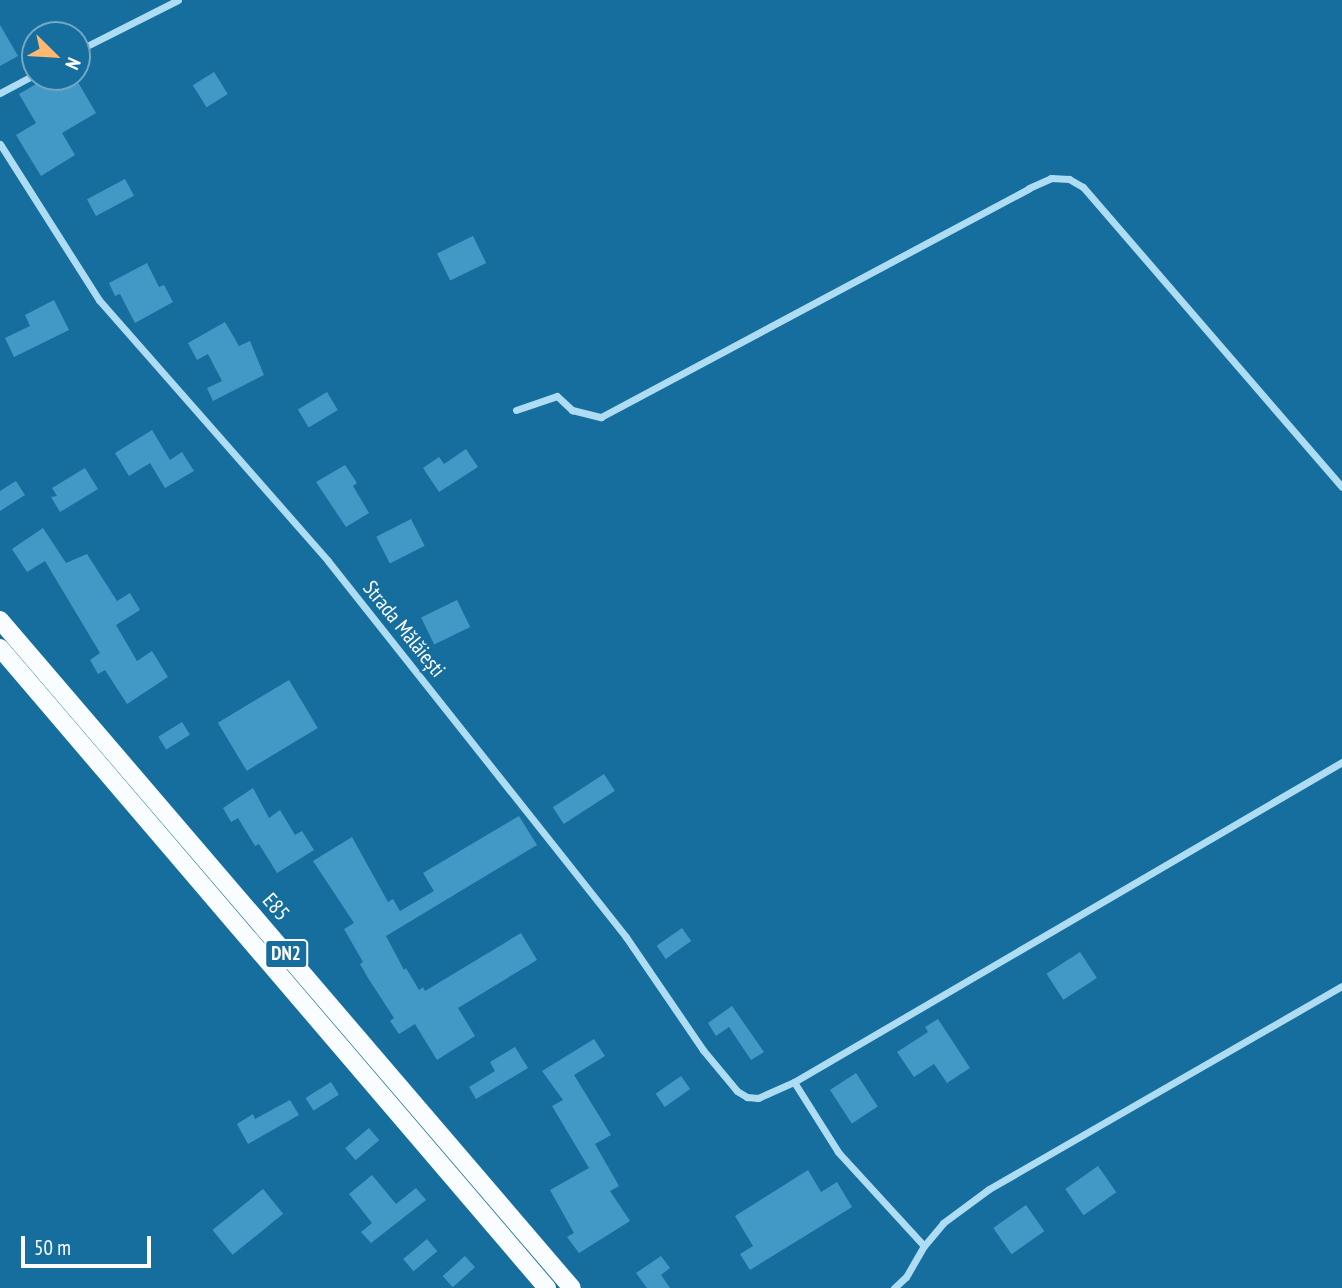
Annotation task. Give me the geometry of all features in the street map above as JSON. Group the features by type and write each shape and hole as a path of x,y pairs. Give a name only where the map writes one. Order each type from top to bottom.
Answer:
{"main road":[{"name":"E85","path":"0,620 572,1288"},
{"name":"E85","path":"0,648 547,1288"}],"street":[{"path":"91,44 178,0"},
{"path":"0,93 21,82"},
{"name":"Strada Mălăiești","path":"0,144 99,300 334,570 626,937 704,1049 737,1091 747,1097 758,1098 794,1082 1342,762"},
{"path":"516,410 557,396 572,410 601,417 1029,188 1051,178 1069,179 1083,187 1342,487"},
{"path":"894,1288 906,1277 924,1246 943,1223 989,1189 1342,986"},
{"path":"794,1082 838,1153 924,1246"}],"building":[{"path":"0,25 18,56 0,66"},
{"path":"214,72 228,94 207,107 193,85"},
{"path":"24,91 83,91 96,113 62,133 75,155 41,176 16,135 36,123 19,94"},
{"path":"125,179 134,196 96,216 87,199"},
{"path":"473,236 486,263 450,280 437,254"},
{"path":"147,263 159,287 164,285 173,302 135,323 120,294 115,296 109,283"},
{"path":"54,300 69,330 14,357 5,338 30,326 25,315"},
{"path":"225,322 239,346 250,341 264,375 213,401 207,388 222,381 208,354 197,360 188,343"},
{"path":"327,392 338,410 309,428 298,410"},
{"path":"152,430 170,460 182,452 194,471 165,488 150,463 129,476 115,453"},
{"path":"466,449 478,467 439,492 423,468 439,457 444,464"},
{"path":"345,465 357,483 353,486 369,513 346,527 316,482"},
{"path":"85,468 98,489 60,512 51,497 57,496 52,488"},
{"path":"16,481 25,495 0,511 0,491"},
{"path":"411,519 425,546 390,563 376,537"},
{"path":"43,528 66,563 87,554 117,601 130,593 140,610 116,625 137,661 152,651 168,677 127,704 105,670 98,674 90,660 100,653 45,561 27,572 12,549"},
{"path":"457,600 470,627 434,644 421,618"},
{"path":"289,680 318,728 247,771 218,723"},
{"path":"182,722 190,735 166,750 158,737"},
{"path":"604,774 615,791 564,824 553,807"},
{"path":"253,788 269,818 280,810 295,835 302,831 314,850 277,873 259,844 255,846 238,818 231,822 223,808"},
{"path":"519,816 537,845 386,936 404,970 406,968 419,990 423,987 425,991 521,933 537,960 458,1008 475,1036 437,1060 415,1024 399,1034 390,1021 394,1018 360,964 363,962 344,929 354,923 313,861 352,837 388,902 393,899 400,911 434,891 423,873"},
{"path":"682,928 691,941 666,959 657,946"},
{"path":"1080,952 1097,978 1063,1000 1046,974"},
{"path":"732,1006 764,1052 751,1060 729,1027 716,1036 708,1023"},
{"path":"938,1019 970,1068 947,1083 934,1064 914,1077 897,1052 928,1032 925,1027"},
{"path":"594,1039 605,1056 574,1075 611,1135 595,1144 619,1186 610,1191 630,1221 579,1253 567,1237 574,1233 550,1190 589,1168 552,1106 563,1100 542,1071"},
{"path":"515,1047 528,1068 476,1099 469,1087 495,1071 490,1062"},
{"path":"856,1073 878,1107 852,1123 830,1090"},
{"path":"681,1076 690,1089 665,1107 656,1094"},
{"path":"331,1082 339,1095 314,1111 306,1098"},
{"path":"290,1100 299,1115 248,1144 237,1124 253,1114 255,1119"},
{"path":"369,1128 379,1140 356,1160 345,1148"},
{"path":"1098,1166 1116,1192 1084,1215 1065,1189"},
{"path":"808,1170 821,1192 837,1182 852,1207 750,1270 740,1254 753,1246 735,1216"},
{"path":"372,1175 396,1204 416,1188 426,1200 371,1243 361,1232 372,1223 349,1194"},
{"path":"263,1189 283,1214 233,1255 212,1230"},
{"path":"1026,1205 1044,1231 1012,1254 993,1228"},
{"path":"427,1239 437,1251 414,1271 403,1259"},
{"path":"465,1256 475,1267 453,1287 443,1276"},
{"path":"661,1256 670,1268 661,1275 670,1288 647,1288 636,1273"}]}
